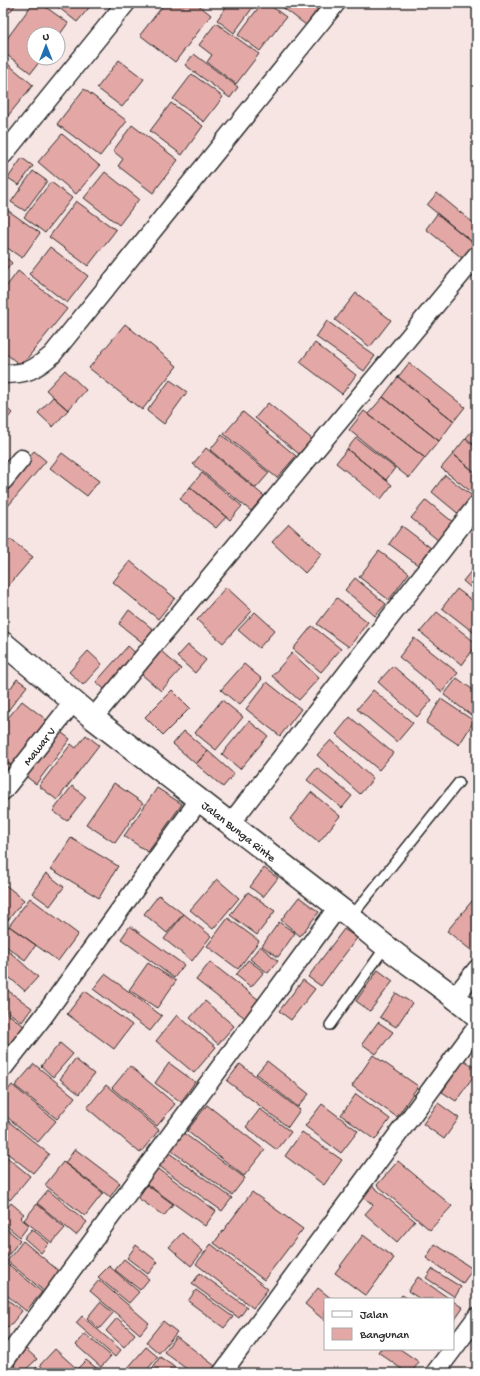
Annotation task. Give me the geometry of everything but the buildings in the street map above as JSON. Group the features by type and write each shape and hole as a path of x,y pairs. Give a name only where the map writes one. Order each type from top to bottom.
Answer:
{"street":[{"path":"3,156 126,3"},
{"path":"3,374 15,374 34,370 52,355 336,3"},
{"path":"94,718 477,254"},
{"path":"3,481 21,459"},
{"path":"230,824 477,505"},
{"name":"Jalan Bunga Rinte","path":"3,643 94,718 386,946 455,997 477,1016"},
{"name":"Mawar V","path":"3,791 74,701"},
{"path":"3,1068 43,1017 199,800"},
{"path":"3,1364 344,912"},
{"path":"455,997 477,969"},
{"path":"222,1373 477,1027"},
{"path":"454,1348 477,1317"},
{"path":"435,1373 452,1350"}],"lane":[{"path":"344,912 459,782"},
{"path":"330,1025 386,946"}]}
